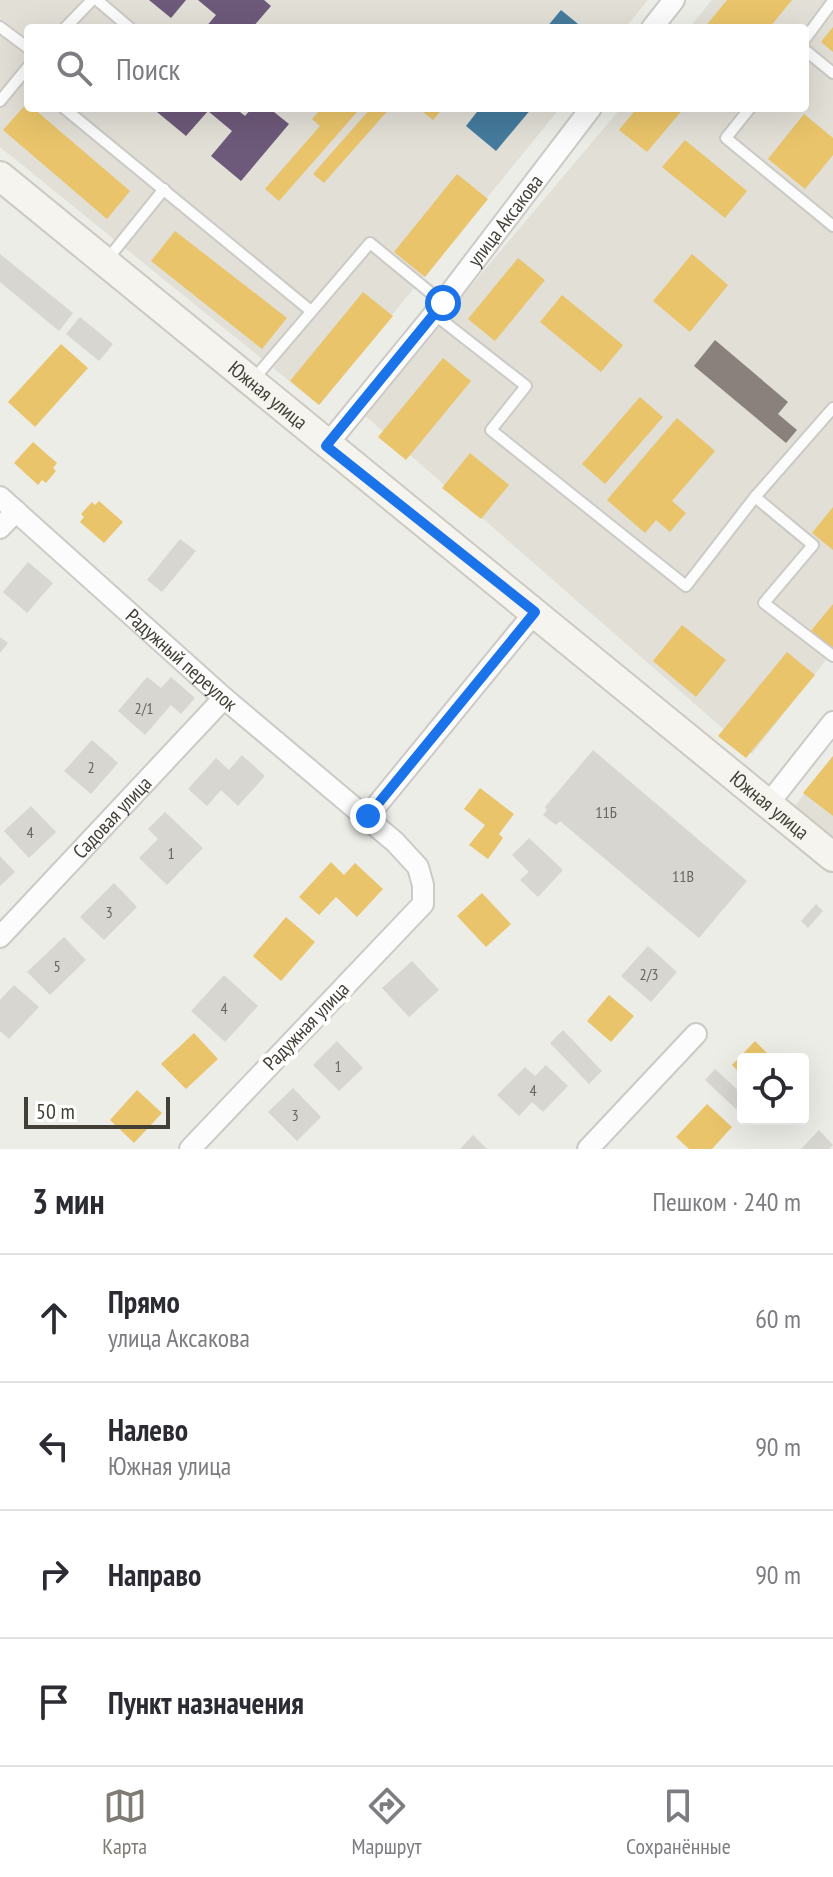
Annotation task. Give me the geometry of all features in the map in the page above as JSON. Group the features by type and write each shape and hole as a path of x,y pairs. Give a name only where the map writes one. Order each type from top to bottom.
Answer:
{"street":[{"path":"655,24 674,0"},
{"name":"улица Аксакова","path":"326,446 438,309 588,112"},
{"name":"Южная улица","path":"0,176 326,446 535,612 833,857"},
{"name":"Радужный переулок","path":"0,497 224,698 368,816 418,867 423,885 423,904"},
{"path":"0,528 16,511"},
{"path":"368,816 535,612"},
{"name":"Садовая улица","path":"0,937 224,698"},
{"path":"769,803 833,722"},
{"name":"Радужная улица","path":"190,1149 423,904"},
{"path":"588,1149 696,1034"}],"lane":[{"path":"69,24 94,0 125,24"},
{"path":"809,34 833,1"},
{"path":"0,27 24,45"},
{"path":"809,53 833,73"},
{"path":"0,101 24,76"},
{"path":"69,112 311,311"},
{"path":"747,112 726,138 831,220"},
{"path":"105,263 164,189"},
{"path":"250,382 370,243 438,309 526,386 491,430 686,586 755,497 833,408"},
{"path":"755,497 813,545 764,603 833,656"}],"shaded area":[{"path":"0,0 648,0 628,24 24,24 24,112 557,112 319,405 0,147"},
{"path":"712,0 833,0 833,651 752,754 363,414 618,112 809,112 809,24 692,24"},
{"path":"833,756 833,838 793,809"}],"building: Жильё":[{"path":"727,0 792,0 772,24 707,24"},
{"path":"833,27 833,52 821,42"},
{"path":"24,106 24,112 38,112 130,191 107,219 3,130"},
{"path":"318,112 357,112 279,201 265,189 320,126 312,119"},
{"path":"367,112 386,112 324,183 313,174"},
{"path":"423,112 440,112 433,120"},
{"path":"634,112 681,112 647,152 619,130"},
{"path":"804,114 833,138 833,155 805,189 768,159"},
{"path":"685,140 747,191 725,218 662,167"},
{"path":"457,174 488,199 425,277 394,252"},
{"path":"175,231 287,318 262,349 151,261"},
{"path":"692,254 728,285 690,332 653,301"},
{"path":"518,258 545,280 495,341 468,319"},
{"path":"363,292 393,316 319,405 290,381"},
{"path":"562,295 623,345 601,372 540,322"},
{"path":"61,344 88,368 35,427 8,402"},
{"path":"443,358 471,381 406,460 378,437"},
{"path":"640,397 663,417 605,484 582,464"},
{"path":"677,418 715,451 672,501 686,513 670,532 656,520 645,533 607,500"},
{"path":"33,442 57,463 53,468 56,471 46,483 42,480 38,485 14,463"},
{"path":"470,453 509,485 481,519 442,488"},
{"path":"99,501 123,522 104,543 80,522 84,517 81,514 92,502 95,505"},
{"path":"833,507 833,550 812,533"},
{"path":"833,604 833,651 810,632"},
{"path":"682,625 726,660 696,697 653,661"},
{"path":"787,652 815,675 746,758 718,736"},
{"path":"833,756 833,816 803,793"},
{"path":"480,788 514,814 499,834 503,838 488,859 469,845 485,825 464,809"},
{"path":"331,862 344,875 355,863 383,889 357,917 336,897 319,915 299,897"},
{"path":"482,893 511,924 486,947 457,916"},
{"path":"286,917 315,942 281,981 253,956"},
{"path":"609,995 634,1016 611,1042 587,1021"},
{"path":"194,1033 218,1059 186,1089 161,1064"},
{"path":"755,1041 767,1053 744,1053"},
{"path":"137,1090 162,1113 134,1143 110,1120"},
{"path":"707,1104 732,1127 712,1149 689,1149 676,1137"}],"building: Офисы":[{"path":"149,0 186,0 171,18"},
{"path":"198,0 264,0 271,6 255,24 208,24 216,15"},
{"path":"157,112 207,112 186,136"},
{"path":"209,112 240,112 245,116 248,112 274,112 289,124 241,181 211,156 232,131"}],"building: Учреждения":[{"path":"561,10 578,24 549,24"},
{"path":"477,112 529,112 496,151 466,126"}],"building: Промзона":[{"path":"715,340 788,402 778,414 797,430 786,443 694,366"}],"building: Прочее":[{"path":"0,254 73,313 59,331 0,282"},
{"path":"80,317 113,344 99,361 66,334"},
{"path":"180,539 196,551 162,592 147,580"},
{"path":"28,562 53,583 27,613 3,592"},
{"path":"0,637 8,643 0,653"},
{"path":"147,677 161,688 171,677 195,698 181,714 171,705 145,735 118,711"},
{"path":"92,740 118,763 91,794 64,771"},
{"path":"593,750 747,881 699,938 560,821 556,825 543,815 547,810 545,807"},
{"path":"242,755 265,776 238,806 221,790 207,806 188,789 216,758 229,770"},
{"path":"31,806 56,832 29,858 4,831"},
{"path":"165,812 203,848 167,885 139,858 158,839 148,829"},
{"path":"529,838 563,870 538,897 520,880 529,872 512,855"},
{"path":"0,856 15,872 0,886"},
{"path":"114,883 137,907 104,940 80,917"},
{"path":"816,904 823,911 808,928 801,921"},
{"path":"64,937 86,960 50,995 27,972"},
{"path":"648,946 677,972 651,1002 621,976"},
{"path":"412,961 439,990 409,1017 382,988"},
{"path":"224,975 258,1006 225,1042 191,1011"},
{"path":"14,985 39,1007 9,1039 0,1031 0,1000"},
{"path":"563,1030 602,1071 589,1084 550,1043"},
{"path":"337,1041 363,1068 339,1091 313,1065"},
{"path":"546,1065 568,1086 543,1112 532,1102 519,1116 497,1095 525,1067 535,1076"},
{"path":"715,1069 737,1089 737,1108 736,1109 705,1080"},
{"path":"293,1088 321,1117 297,1141 268,1112"},
{"path":"819,1130 833,1145 829,1149 801,1149"},
{"path":"473,1135 487,1149 460,1149"}],"route":[{"path":"368,816 535,612 326,446 443,303"}]}
